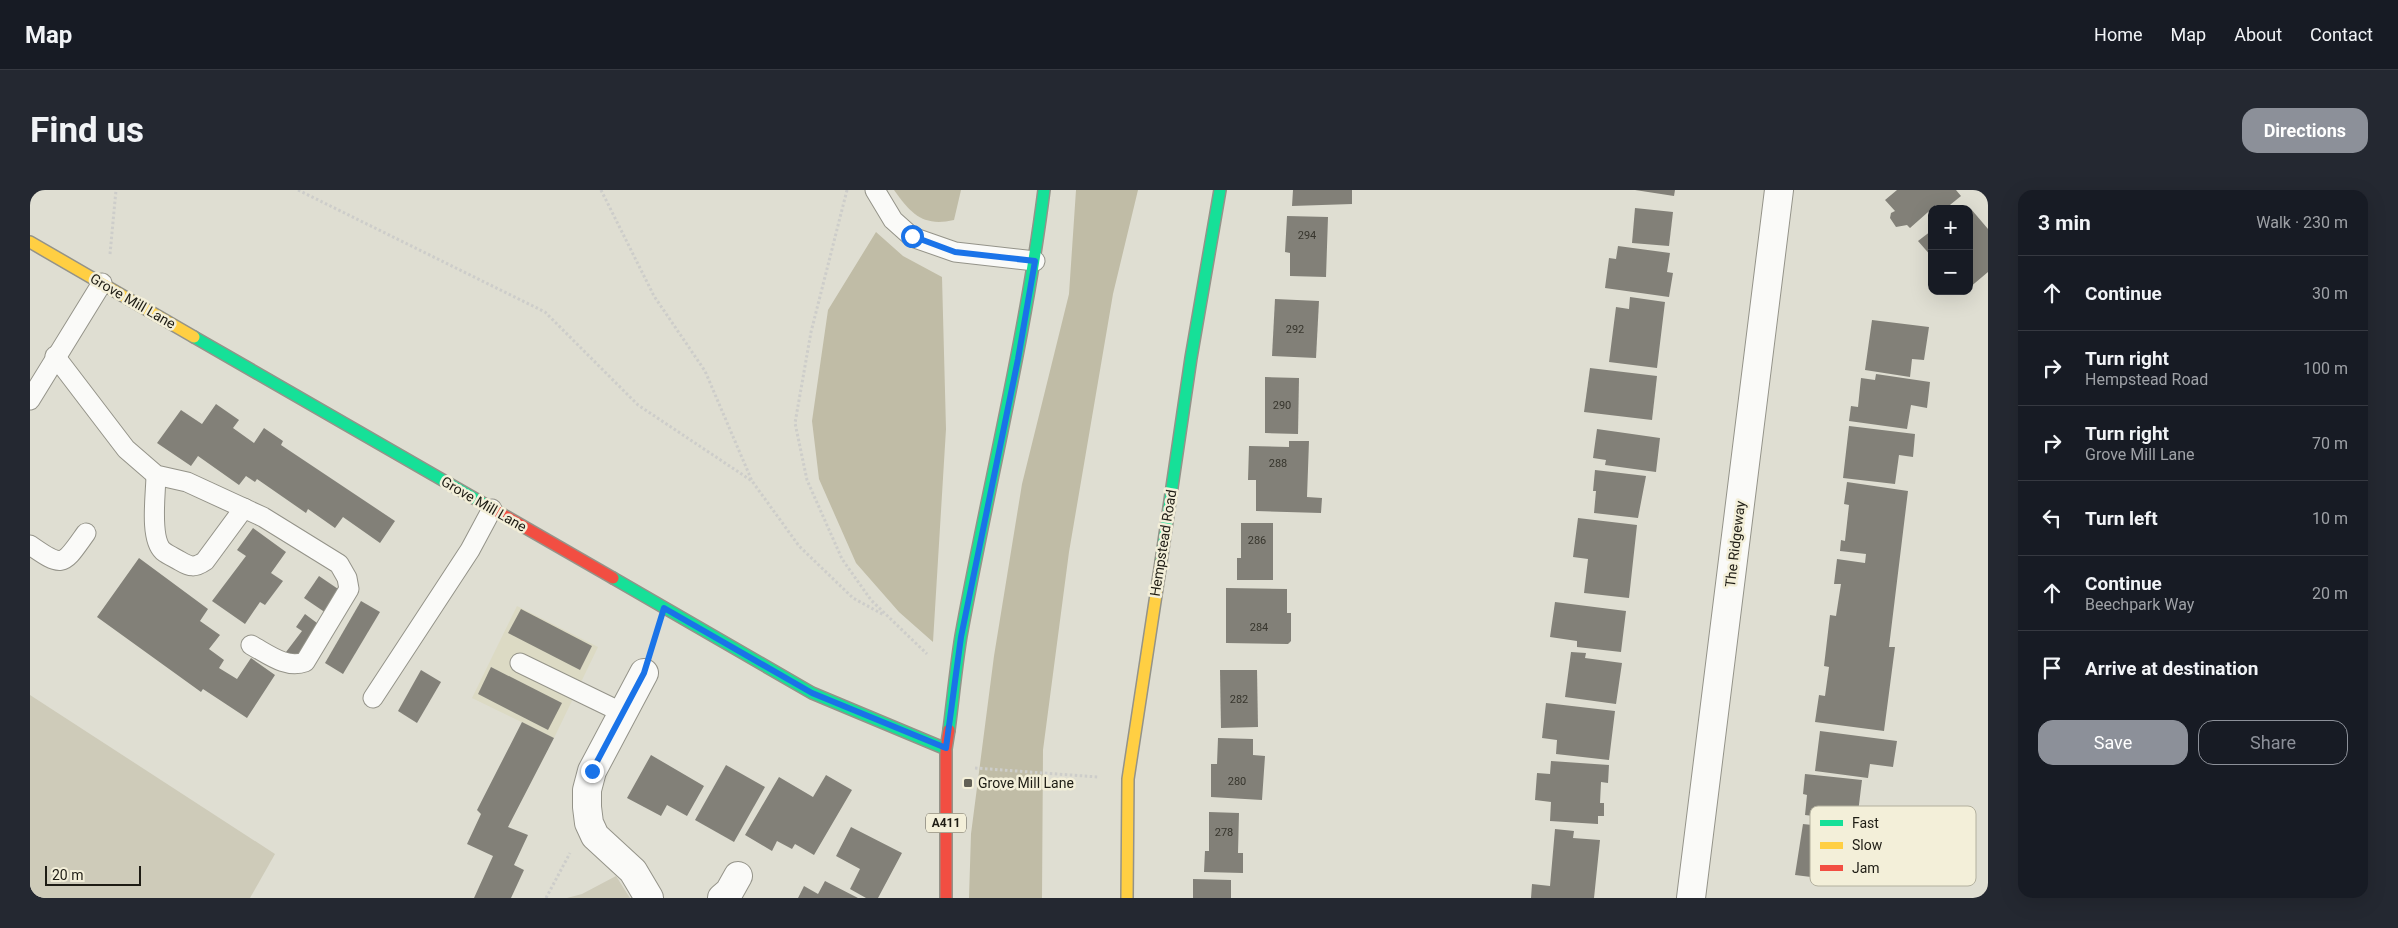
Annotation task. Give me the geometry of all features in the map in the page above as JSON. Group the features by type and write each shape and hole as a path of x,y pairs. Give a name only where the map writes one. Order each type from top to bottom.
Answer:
{"street":[{"name":"A411","path":"946,898 946,748 955,680 961,637 1018,359 1035,261 1044,190"},
{"name":"Hempstead Road","path":"1127,898 1128,779 1191,358 1220,190"},
{"name":"The Ridgeway","path":"1691,898 1780,190"},
{"name":"Grove Mill Lane","path":"30,242 812,693 946,748"},
{"path":"644,673 592,771 587,790 590,823 595,836 633,871 649,898"},
{"path":"722,898 729,892 738,876"}],"lane":[{"path":"875,190 893,220 912,236 955,252 1035,261"},
{"path":"30,400 55,356 102,283"},
{"path":"55,356 126,450 156,475 187,482 263,517 338,564 347,578 349,589 305,662 297,665 287,664 250,645"},
{"path":"156,475 155,528 157,540 162,550 189,566 199,566 205,561 244,508"},
{"path":"373,698 470,550 492,509"},
{"path":"30,545 52,561 61,561 69,556 86,533"},
{"path":"520,663 623,713"}],"path":[{"path":"102,283 110,254 116,190"},
{"path":"298,190 545,312 638,405 752,481"},
{"path":"601,190 654,296 705,371 752,481 799,546 853,598 888,617"},
{"path":"847,190 811,332 795,423 807,480 842,559 871,600 955,680"},
{"path":"971,768 1128,779"},
{"path":"546,898 576,841 590,823"}],"shaded area":[{"path":"894,190 961,190 954,220 934,222 919,217 906,206"},
{"path":"1076,190 1138,190 1113,294 1069,552 1043,750 1042,898 969,898 971,834 994,656 1022,484 1069,294"},
{"path":"876,232 903,256 942,277 946,429 933,642 899,612 856,563 819,479 812,421 828,310"},
{"path":"517,606 598,647 554,738 472,698"},
{"path":"30,695 275,854 250,898 30,898"},
{"path":"616,876 630,898 567,898 582,894"}],"building":[{"path":"1293,190 1352,190 1352,204 1292,206"},
{"path":"1635,190 1675,190 1674,196"},
{"path":"1897,190 1956,190 1961,196 1950,205 1928,205 1928,212 1910,228 1907,225 1896,227 1890,218 1891,213 1895,211 1885,200"},
{"path":"1635,208 1673,212 1669,246 1632,243"},
{"path":"1973,211 1988,229 1988,272 1973,285"},
{"path":"1287,216 1328,217 1326,277 1290,276 1290,253 1285,252"},
{"path":"1928,233 1928,252 1918,241"},
{"path":"1618,246 1670,253 1667,272 1673,273 1669,297 1605,288 1609,258 1616,259"},
{"path":"1630,297 1665,302 1657,368 1609,362 1616,307 1629,309"},
{"path":"1275,299 1319,301 1316,358 1272,356"},
{"path":"1872,320 1929,327 1924,360 1912,359 1910,377 1865,370"},
{"path":"1590,368 1657,376 1652,420 1584,412"},
{"path":"1876,374 1930,382 1927,408 1911,405 1907,429 1849,421 1851,406 1858,407 1861,378 1875,380"},
{"path":"1265,377 1299,378 1298,434 1265,433"},
{"path":"216,404 239,420 233,428 254,443 264,428 283,441 281,445 395,521 380,543 343,517 335,528 308,509 306,513 257,479 255,482 246,476 239,485 198,456 191,466 157,443 181,410 202,424"},
{"path":"1849,426 1915,434 1913,457 1899,455 1895,484 1843,478"},
{"path":"1597,429 1660,438 1656,472 1605,465 1606,460 1593,458"},
{"path":"1289,441 1309,441 1307,497 1322,498 1321,513 1256,511 1256,480 1248,480 1249,446 1289,447"},
{"path":"1595,470 1646,476 1638,518 1594,513 1596,491 1593,491"},
{"path":"1847,482 1908,491 1889,647 1895,647 1884,731 1815,722 1819,695 1825,696 1829,667 1824,666 1830,615 1836,616 1841,584 1834,584 1837,559 1865,563 1866,554 1840,551 1841,540 1845,541 1849,505 1844,504"},
{"path":"1578,518 1637,525 1629,598 1584,593 1588,559 1573,557"},
{"path":"1241,523 1273,523 1273,580 1237,580 1237,558 1241,558"},
{"path":"253,528 286,552 271,573 283,581 265,605 260,602 245,624 212,601 246,556 237,550"},
{"path":"139,558 208,609 200,621 220,635 209,649 224,660 219,668 237,679 251,658 275,675 247,718 203,689 201,692 97,617"},
{"path":"319,576 341,591 326,613 304,598"},
{"path":"1226,588 1287,589 1287,613 1291,613 1291,641 1288,644 1226,643"},
{"path":"361,601 380,612 343,674 325,663"},
{"path":"1555,602 1626,611 1621,652 1577,647 1577,641 1550,637"},
{"path":"521,609 592,646 580,670 508,633"},
{"path":"305,614 321,626 297,660 286,652 302,631 296,627"},
{"path":"1571,652 1586,653 1585,658 1622,663 1616,704 1565,697"},
{"path":"491,667 562,703 548,730 478,694"},
{"path":"421,670 441,682 417,723 398,711"},
{"path":"1220,670 1257,670 1258,727 1221,728"},
{"path":"1546,703 1615,711 1609,760 1556,754 1557,740 1542,738"},
{"path":"522,722 554,738 508,827 528,835 514,865 524,870 511,898 474,898 493,856 467,844 481,814 477,810"},
{"path":"1820,731 1897,741 1893,767 1870,764 1868,778 1815,771"},
{"path":"1218,738 1253,739 1253,755 1265,756 1262,800 1211,797 1211,764 1217,764"},
{"path":"651,755 704,786 687,816 667,805 661,816 627,798"},
{"path":"1551,761 1609,765 1608,783 1601,782 1600,803 1604,803 1604,816 1598,816 1598,824 1550,821 1551,802 1535,800 1537,773 1550,774"},
{"path":"726,765 765,787 734,842 695,820"},
{"path":"1805,774 1862,780 1859,806 1810,806 1810,816 1805,815 1807,795 1803,794"},
{"path":"826,775 852,790 814,855 795,844 792,849 777,841 772,851 745,835 779,777 813,797"},
{"path":"1209,812 1239,813 1238,853 1243,853 1243,873 1204,872 1205,851 1209,851"},
{"path":"1803,824 1810,825 1810,877 1795,875"},
{"path":"851,827 902,853 878,898 866,898 850,889 860,869 836,856"},
{"path":"1555,829 1574,831 1573,838 1600,840 1594,898 1531,898 1532,884 1550,886"},
{"path":"1193,879 1231,880 1231,898 1193,898"},
{"path":"825,881 858,898 798,898 804,886 818,894"}],"traffic: fast":[{"path":"949,730 961,636 1017,358 1044,190"},
{"path":"1161,562 1191,358 1220,190"},
{"path":"194,337 493,509"},
{"path":"613,578 812,693 946,749"}],"traffic: slow":[{"path":"30,242 194,337"},
{"path":"1127,898 1128,779 1161,562"}],"traffic: jam":[{"path":"493,509 613,578"},
{"path":"946,898 946,749 949,730"}],"place":[{"name":"Grove Mill Lane","path":"968,783"}],"route":[{"path":"592,771 644,673 664,608 812,693 946,748 961,637 1018,359 1035,261 955,252 912,236"}]}
